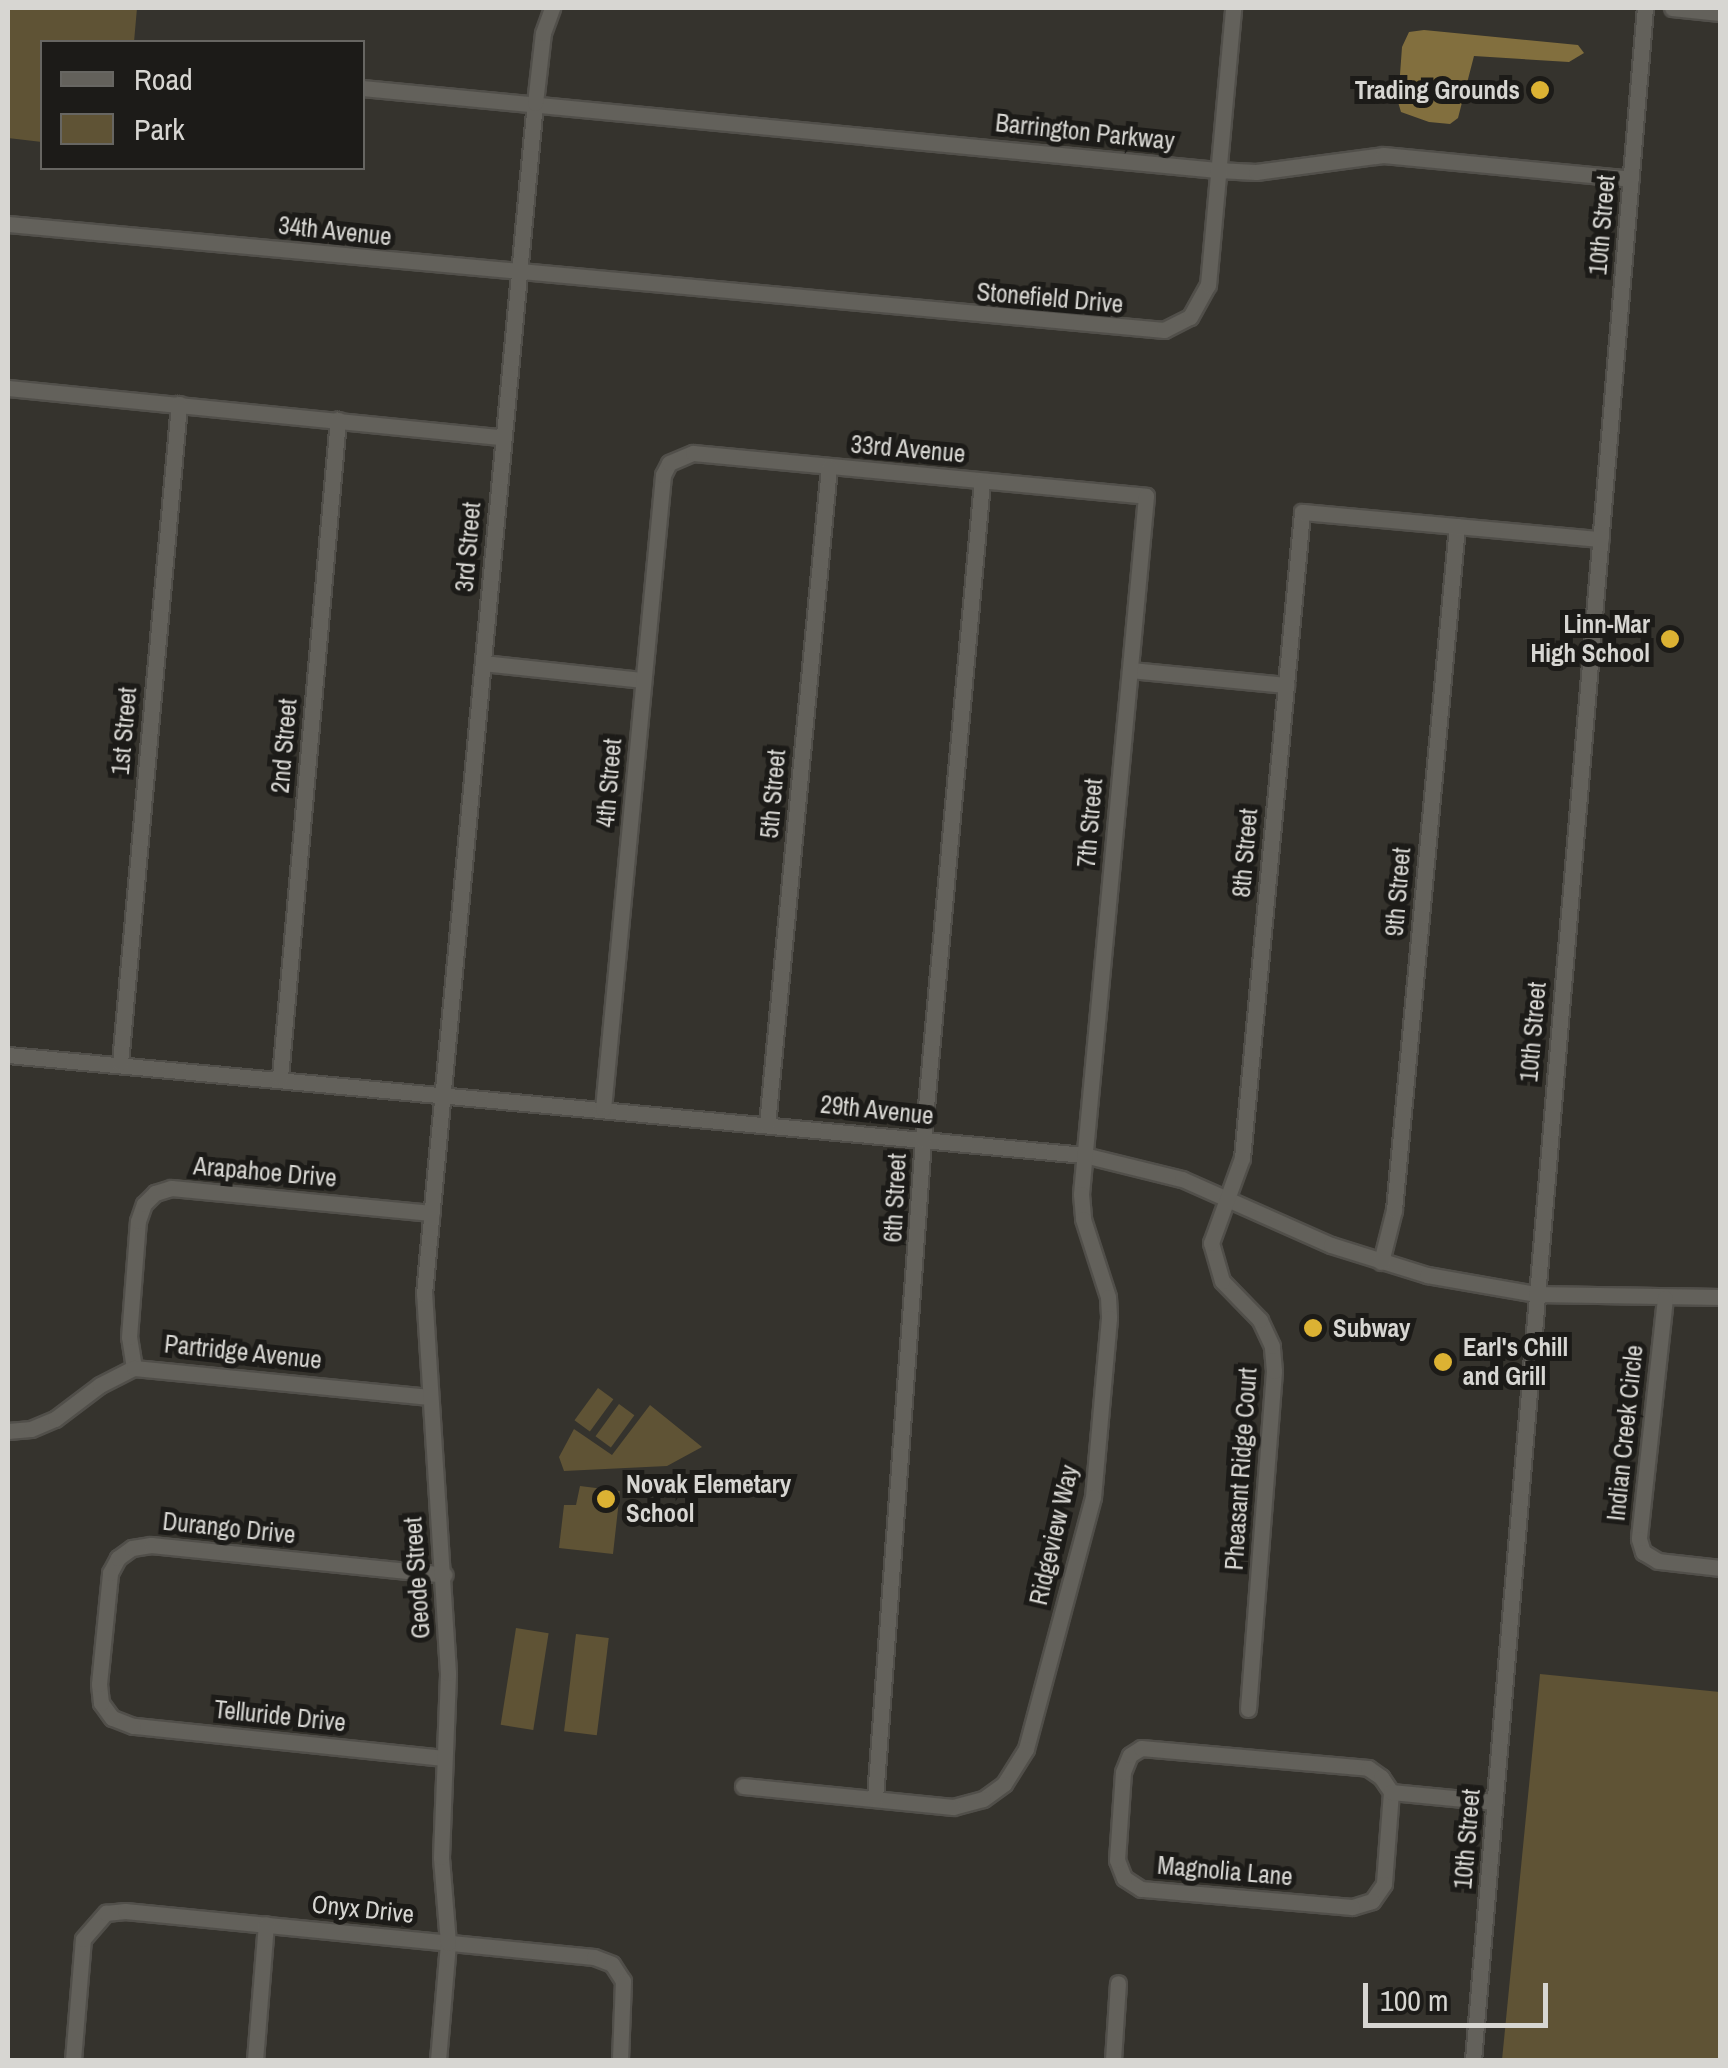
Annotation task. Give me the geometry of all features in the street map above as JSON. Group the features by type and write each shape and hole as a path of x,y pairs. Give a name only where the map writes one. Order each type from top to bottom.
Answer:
{"street":[{"name":"3rd Street","path":"443,1093 535,103 543,33 552,8"},
{"name":"Stonefield Drive","path":"588,281 1164,330 1190,317 1208,285 1233,8"},
{"name":"10th Street","path":"1473,2060 1645,8"},
{"path":"1672,8 1720,13"},
{"name":"Barrington Parkway","path":"365,88 1217,170 1256,172 1383,155 1631,180"},
{"name":"34th Avenue","path":"8,224 588,281"},
{"path":"8,388 503,436"},
{"name":"1st Street","path":"120,1063 179,404"},
{"name":"2nd Street","path":"280,1077 338,420"},
{"name":"33rd Avenue","path":"669,462 693,452 1146,496"},
{"name":"4th Street","path":"603,1109 663,474 669,462"},
{"name":"5th Street","path":"767,1125 829,467"},
{"name":"6th Street","path":"875,1798 922,1140 982,481"},
{"name":"7th Street","path":"1084,1155 1146,496"},
{"name":"8th Street","path":"1230,1198 1242,1158 1302,512 1457,526"},
{"path":"1457,526 1601,540"},
{"name":"9th Street","path":"1381,1262 1394,1210 1457,526"},
{"path":"483,663 643,680"},
{"path":"1130,670 1286,685"},
{"name":"29th Avenue","path":"8,1055 280,1077 1084,1155 1182,1179 1332,1245 1427,1275 1536,1294 1720,1296"},
{"name":"Geode Street","path":"438,2060 448,1943 441,1857 448,1673 424,1294 443,1093"},
{"name":"Ridgeview Way","path":"744,1786 953,1807 983,1799 1004,1784 1026,1749 1093,1497 1110,1318 1108,1297 1083,1219 1084,1155"},
{"name":"Arapahoe Drive","path":"134,1368 129,1337 138,1221 144,1204 155,1194 171,1188 432,1213"},
{"name":"Pheasant Ridge Court","path":"1230,1198 1210,1243 1213,1262 1222,1280 1260,1320 1272,1346 1274,1371 1248,1709"},
{"name":"Indian Creek Circle","path":"1665,1298 1639,1539 1643,1552 1658,1561 1720,1568"},
{"name":"Partridge Avenue","path":"8,1431 31,1429 56,1418 100,1386 134,1368 430,1397"},
{"name":"Durango Drive","path":"112,1718 101,1703 99,1684 110,1574 118,1558 132,1548 151,1545 444,1575"},
{"name":"Telluride Drive","path":"112,1718 132,1726 444,1758"},
{"name":"Magnolia Lane","path":"1141,1748 1368,1768 1381,1776 1391,1792 1384,1884 1372,1900 1352,1907 1141,1890 1124,1878 1117,1860 1123,1772 1130,1755 1141,1748"},
{"name":"Magnolia Lane","path":"1391,1792 1495,1802"},
{"name":"Onyx Drive","path":"73,2060 83,1939 92,1924 106,1914 125,1911 594,1957 612,1964 623,1981 620,2060"},
{"path":"255,2060 266,1924"},
{"path":"1113,2060 1118,1984"}],"green space":[{"path":"8,8 137,8 134,40 40,40 40,142 8,138"},
{"path":"598,1388 613,1399 590,1432 574,1420"},
{"path":"619,1404 634,1415 611,1448 595,1436"},
{"path":"650,1405 702,1447 667,1466 564,1471 559,1457 574,1429 612,1455"},
{"path":"580,1486 620,1491 613,1554 559,1548 564,1505 576,1505"},
{"path":"516,1628 549,1633 533,1730 501,1725"},
{"path":"576,1634 609,1638 597,1735 564,1731"},
{"path":"1540,1674 1720,1692 1720,2060 1502,2060"}],"shaded area":[{"path":"1424,30 1578,45 1584,53 1569,62 1474,56 1458,118 1450,124 1429,122 1401,112 1398,102 1402,47 1409,32"}],"place":[{"name":"Trading Grounds","path":"1540,90"},
{"name":"Linn-Mar High School","path":"1670,639"},
{"name":"Subway","path":"1313,1328"},
{"name":"Earl's Chill and Grill","path":"1443,1362"},
{"name":"Novak Elemetary School","path":"606,1499"}]}
